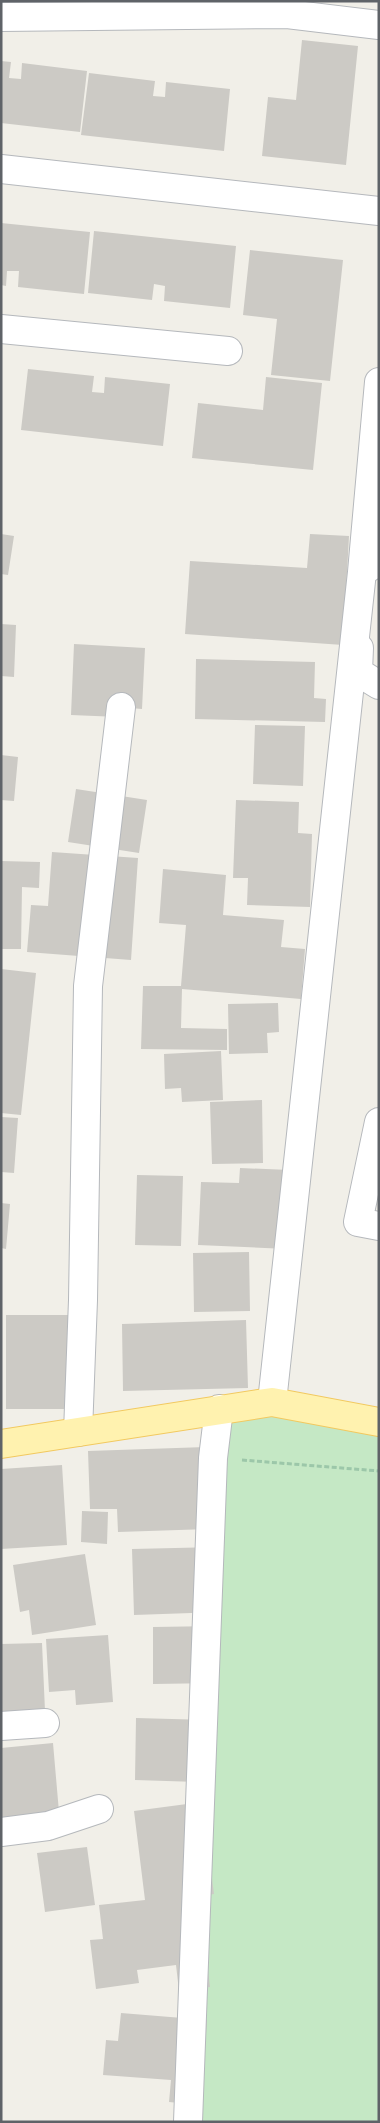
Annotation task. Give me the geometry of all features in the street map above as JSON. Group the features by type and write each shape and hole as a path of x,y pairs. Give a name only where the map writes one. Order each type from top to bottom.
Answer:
{"main road":[{"path":"1,1444 272,1402 379,1422"}],"street":[{"path":"1,17 287,14 379,25"},
{"path":"1,169 379,211"},
{"path":"1,329 228,351"},
{"path":"379,382 370,567 358,672 379,685"},
{"path":"272,1402 370,567"},
{"path":"78,1432 83,1300 88,986 121,707"},
{"path":"379,1122 358,1222 379,1226"},
{"path":"188,2122 214,1458 219,1409"},
{"path":"1,1726 45,1723"},
{"path":"1,1832 48,1826 99,1809"}],"path":[{"path":"214,1458 379,1471"}],"green space":[{"path":"219,1409 379,1422 379,2122 189,2122"}],"building":[{"path":"302,40 358,46 346,165 262,156 268,97 296,100"},
{"path":"1,61 11,62 9,78 21,79 22,63 87,71 80,132 1,123"},
{"path":"89,73 155,81 153,96 165,97 166,82 230,89 224,151 81,135"},
{"path":"1,223 90,232 84,294 18,287 19,271 7,271 6,286 1,285"},
{"path":"94,231 236,246 230,308 164,301 165,286 154,284 152,300 88,293"},
{"path":"250,250 343,260 330,381 271,375 277,319 243,315"},
{"path":"28,369 94,376 92,392 104,393 105,377 170,384 163,446 21,430"},
{"path":"266,377 322,383 313,470 192,458 198,403 263,410"},
{"path":"1,534 14,536 8,575 1,574"},
{"path":"310,534 349,536 343,645 185,634 190,561 307,568"},
{"path":"1,624 16,625 14,677 1,676"},
{"path":"74,644 145,648 142,709 119,707 119,717 71,715"},
{"path":"196,659 315,662 314,698 326,699 325,722 195,719"},
{"path":"255,725 305,726 303,786 253,784"},
{"path":"1,755 18,757 14,801 1,800"},
{"path":"76,789 147,800 139,853 68,842"},
{"path":"236,800 299,802 298,833 312,834 310,907 247,905 248,878 233,878"},
{"path":"52,852 138,858 131,960 27,952 31,905 48,906"},
{"path":"1,861 40,862 39,888 22,887 21,949 1,949"},
{"path":"163,869 226,875 223,915 284,920 281,947 305,949 301,999 182,989 181,1028 227,1029 227,1050 141,1049 143,986 181,986 186,925 159,923"},
{"path":"1,969 36,973 21,1115 1,1113"},
{"path":"278,1003 279,1032 267,1033 268,1053 229,1054 228,1004"},
{"path":"221,1051 223,1100 182,1102 181,1088 165,1089 164,1054"},
{"path":"262,1100 263,1163 212,1164 210,1102"},
{"path":"1,1117 18,1118 14,1173 1,1172"},
{"path":"240,1168 290,1170 287,1249 198,1245 201,1182 239,1183"},
{"path":"137,1175 183,1176 181,1246 135,1245"},
{"path":"1,1203 10,1204 6,1249 1,1248"},
{"path":"249,1252 250,1311 194,1312 193,1253"},
{"path":"6,1315 92,1315 90,1409 6,1409"},
{"path":"246,1320 248,1388 123,1391 122,1324"},
{"path":"206,1447 209,1529 118,1532 117,1509 90,1509 88,1451"},
{"path":"62,1465 67,1545 1,1549 1,1469"},
{"path":"82,1511 108,1512 107,1544 81,1542"},
{"path":"218,1547 220,1612 134,1615 132,1549"},
{"path":"85,1554 96,1625 32,1635 29,1610 20,1612 13,1565"},
{"path":"217,1626 218,1683 153,1684 153,1627"},
{"path":"108,1635 113,1702 76,1705 75,1690 49,1692 46,1639"},
{"path":"42,1643 45,1711 1,1713 1,1644"},
{"path":"136,1718 208,1720 198,1782 135,1780"},
{"path":"53,1743 59,1812 1,1818 1,1748"},
{"path":"202,1802 214,1894 194,1897 203,1930 210,1987 179,1991 176,1965 137,1970 139,1983 96,1989 90,1940 103,1939 99,1905 145,1900 134,1811"},
{"path":"87,1847 95,1905 45,1912 37,1853"},
{"path":"121,2013 207,2020 205,2048 181,2046 179,2063 204,2065 201,2105 169,2102 171,2080 103,2075 106,2040 118,2041"}]}
